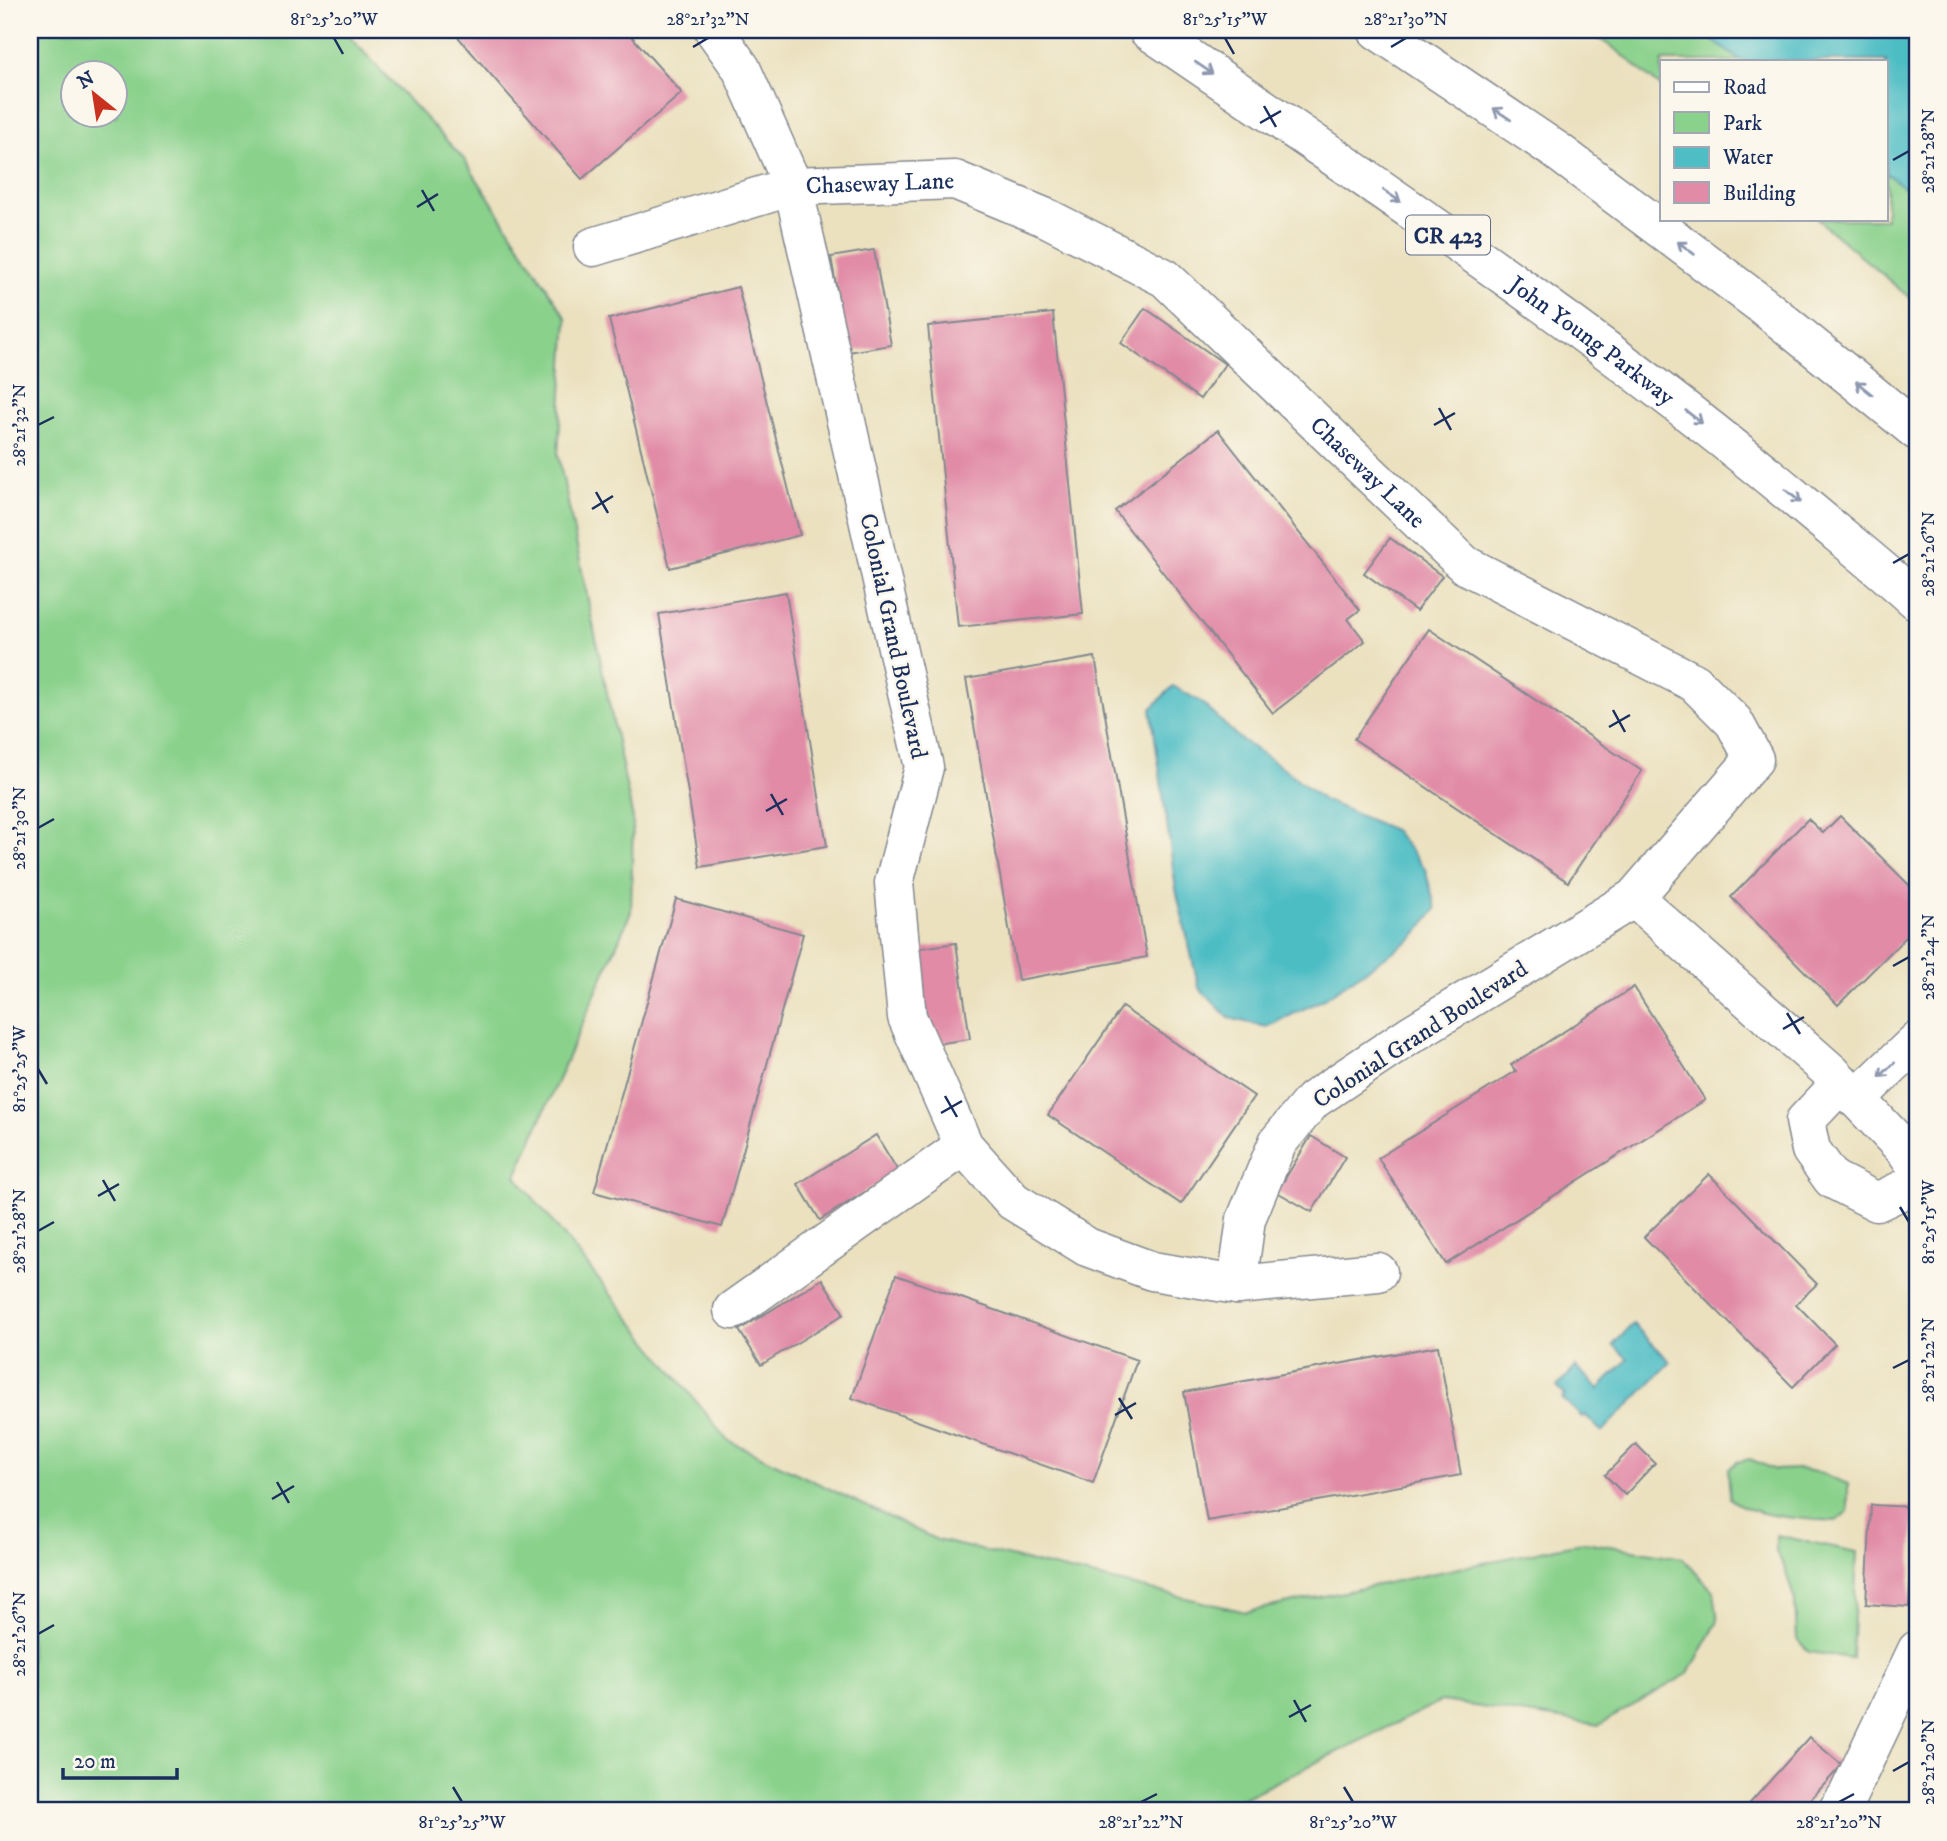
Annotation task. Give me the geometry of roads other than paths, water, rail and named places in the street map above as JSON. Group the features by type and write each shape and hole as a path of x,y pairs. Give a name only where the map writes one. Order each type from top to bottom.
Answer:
{"main road":[{"name":"Colonial Grand Boulevard","path":"714,30 741,68 793,186 925,767 894,883 907,1017 964,1146 1013,1201 1087,1247 1152,1271 1237,1285 1246,1219 1278,1142 1313,1100 1409,1035 1634,898"},
{"name":"John Young Parkway","path":"1148,30 1422,216 1576,326 1740,453 1917,601"},
{"path":"1377,30 1567,159 1762,305 1917,431"},
{"name":"Chaseway Lane","path":"793,186 955,180 1049,219 1165,278 1465,565 1695,683 1734,722 1754,759 1634,898"},
{"path":"593,247 793,186"},
{"path":"1634,898 1849,1091 1914,1160 1877,1202 1832,1179 1811,1150 1805,1121 1849,1091 1917,1041"},
{"path":"733,1310 964,1146"},
{"path":"1237,1285 1378,1272"},
{"path":"1837,1811 1848,1795 1917,1650"}],"water":[{"path":"1698,30 1917,30 1917,197 1888,175 1888,60 1740,60"},
{"path":"1173,686 1201,702 1240,739 1285,769 1323,800 1394,830 1425,869 1436,909 1413,938 1322,1000 1267,1027 1229,1018 1199,988 1176,889 1151,709"},
{"path":"1633,1324 1671,1362 1602,1432 1562,1398 1565,1395 1557,1387 1576,1367 1599,1389 1628,1359 1613,1345"}]}
